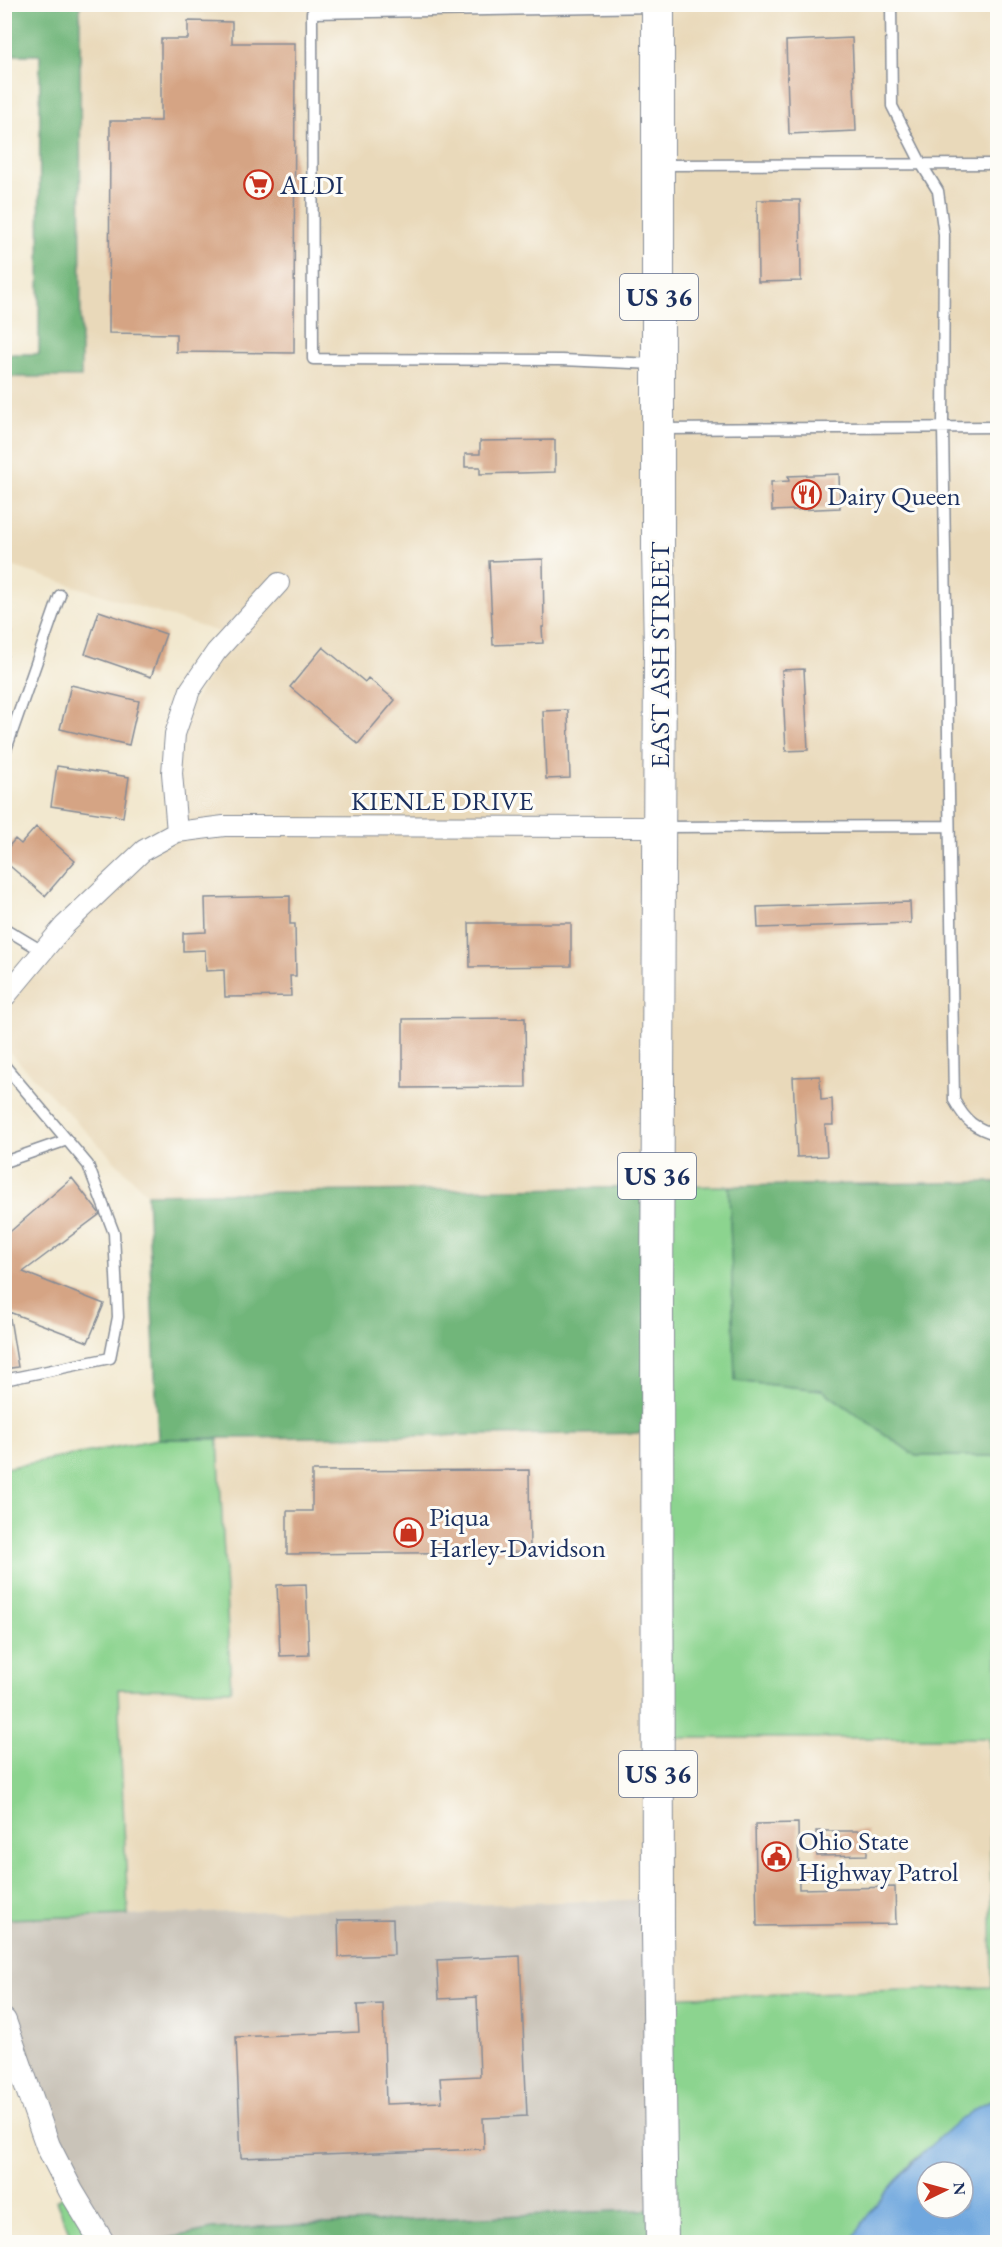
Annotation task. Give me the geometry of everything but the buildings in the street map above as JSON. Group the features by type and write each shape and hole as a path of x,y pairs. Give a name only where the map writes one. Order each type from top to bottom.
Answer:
{"main road":[{"name":"EAST ASH STREET","path":"658,6 660,364 658,1931 662,2242"}],"street":[{"path":"177,832 172,773 175,734 190,690 216,652 279,583"},
{"name":"KIENLE DRIVE","path":"4,998 64,926 144,850 177,832 224,826 659,827"},
{"path":"4,2021 48,2146 71,2191 102,2242"}],"lane":[{"path":"891,4 892,106 938,191 944,236 943,428 954,1100 964,1118 980,1130 998,1135"},
{"path":"658,6 312,13 313,359 562,360 660,364"},
{"path":"659,165 998,164"},
{"path":"659,429 998,427"},
{"path":"4,755 60,594"},
{"name":"KIENLE DRIVE","path":"659,827 949,826"},
{"path":"4,928 44,952"},
{"path":"4,1065 88,1165 114,1233 118,1317 110,1358 4,1380"},
{"path":"4,1162 66,1140"}],"shaded area":[{"path":"80,5 997,5 997,1182 147,1194 5,1048 5,998 44,952 177,832 175,734 231,636 5,564 5,377 81,377"},
{"path":"658,1433 658,1738 989,1738 992,1987 659,1998 658,1899 128,1915 118,1689 231,1689 218,1439"},
{"path":"658,1899 661,2209 212,2229 152,2242 102,2242 5,2021 4,1919"}],"green space":[{"path":"5,4 80,5 81,377 5,377 5,354 39,354 40,55 5,55"},
{"path":"997,1182 997,1456 916,1456 822,1390 735,1381 729,1186"},
{"path":"729,1186 736,1381 822,1390 916,1456 997,1456 997,2098 988,2101 914,2160 878,2203 852,2242 662,2242 659,1998 992,1987 989,1738 658,1738 657,1187"},
{"path":"657,1187 658,1433 158,1439 147,1194"},
{"path":"158,1439 218,1439 231,1690 118,1689 128,1915 5,1919 5,1468"},
{"path":"71,2191 102,2242 73,2242 56,2200"},
{"path":"661,2209 662,2242 152,2242 212,2229"}],"water":[{"path":"997,2098 997,2242 852,2242 876,2205 915,2161 915,2220 975,2220 975,2160 916,2160 960,2120 980,2106"}],"place":[{"name":"ALDI","path":"259,184"},
{"name":"Dairy Queen","path":"806,495"},
{"name":"Piqua Harley-Davidson","path":"408,1532"},
{"name":"Ohio State Highway Patrol","path":"777,1856"}]}
